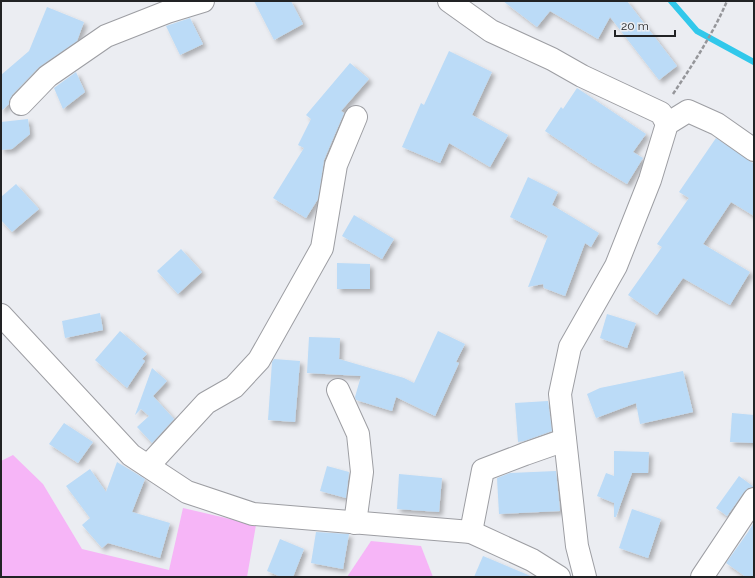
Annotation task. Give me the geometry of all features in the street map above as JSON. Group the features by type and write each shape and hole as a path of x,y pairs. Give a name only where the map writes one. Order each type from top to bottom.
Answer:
{"street":[{"path":"20,104 48,76 106,36 166,12 203,1"},
{"path":"449,1 491,31 552,59 664,118 688,111 717,124 754,150"},
{"path":"148,466 206,403 234,387 259,360 322,248 336,165 356,117"},
{"path":"585,577 577,546 560,394 570,347 616,266 650,180 664,118"},
{"path":"1,315 131,455 187,492 254,514 470,532 532,560 559,577"},
{"path":"338,390 358,434 362,472 355,523"},
{"path":"470,532 483,470 565,440"},
{"path":"702,577 754,499"}],"path":[{"path":"664,118 717,25 727,1"}],"shaded area":[{"path":"13,455 43,484 82,549 169,570 183,508 256,525 247,577 1,577 1,461"},
{"path":"371,541 421,546 433,577 347,577"}],"building":[{"path":"254,1 291,1 303,24 274,40"},
{"path":"503,1 627,1 677,66 659,80 610,17 598,39 550,11 537,27"},
{"path":"47,7 84,22 77,41 39,67 12,95 9,104 1,111 1,75 29,51"},
{"path":"190,18 203,44 180,55 166,26"},
{"path":"449,51 492,72 472,115 508,135 490,167 449,143 440,163 402,147 421,103 424,105"},
{"path":"350,63 369,79 341,111 344,113 324,160 318,199 306,218 273,198 304,148 298,145 311,119 306,115"},
{"path":"76,72 85,92 63,109 54,88"},
{"path":"577,88 646,134 633,152 643,158 627,184 587,160 545,131 561,107 563,109"},
{"path":"28,119 30,134 12,149 1,150 1,122"},
{"path":"716,138 754,164 754,216 731,202 703,244 750,272 730,305 683,278 657,315 628,295 662,247 657,244 689,198 679,192"},
{"path":"528,177 558,192 552,205 599,233 591,247 585,243 565,296 544,288 543,284 528,287 548,236 510,217"},
{"path":"16,184 39,209 12,232 1,220 1,197"},
{"path":"354,215 394,239 382,259 342,236"},
{"path":"181,249 202,272 178,294 157,271"},
{"path":"337,263 370,264 370,289 337,289"},
{"path":"100,313 103,330 65,338 62,321"},
{"path":"607,314 636,323 627,348 600,338"},
{"path":"120,331 147,354 142,359 145,361 127,388 95,360"},
{"path":"438,331 465,344 456,362 459,363 435,416 396,397 392,411 356,400 355,397 361,376 307,373 309,337 340,338 339,359 404,378 414,383"},
{"path":"274,359 300,361 295,422 268,420 272,362"},
{"path":"152,368 167,381 153,396 174,419 152,443 137,427 149,416 141,409 135,415"},
{"path":"683,371 693,412 640,424 636,403 596,418 587,394 600,388"},
{"path":"548,401 552,431 518,442 515,403"},
{"path":"732,413 754,415 754,443 730,442"},
{"path":"64,423 93,442 78,463 49,444"},
{"path":"614,451 649,452 648,473 632,473 616,517 614,517 614,503 597,496 606,473 614,476"},
{"path":"117,462 145,479 132,512 170,523 160,558 108,543 102,548 82,525 90,518 66,486 90,469 106,492"},
{"path":"327,466 349,472 346,498 320,491"},
{"path":"556,471 560,511 499,514 497,478 510,473"},
{"path":"399,474 442,478 439,512 397,509"},
{"path":"739,476 754,487 748,488 744,492 727,516 716,508"},
{"path":"632,509 661,519 648,558 619,548"},
{"path":"754,522 754,577 746,577 726,563"},
{"path":"316,532 349,534 343,569 311,563"},
{"path":"280,539 304,549 293,577 281,577 267,571"},
{"path":"483,556 533,577 474,577"}],"waterway":[{"path":"671,1 697,31 754,62"}]}
